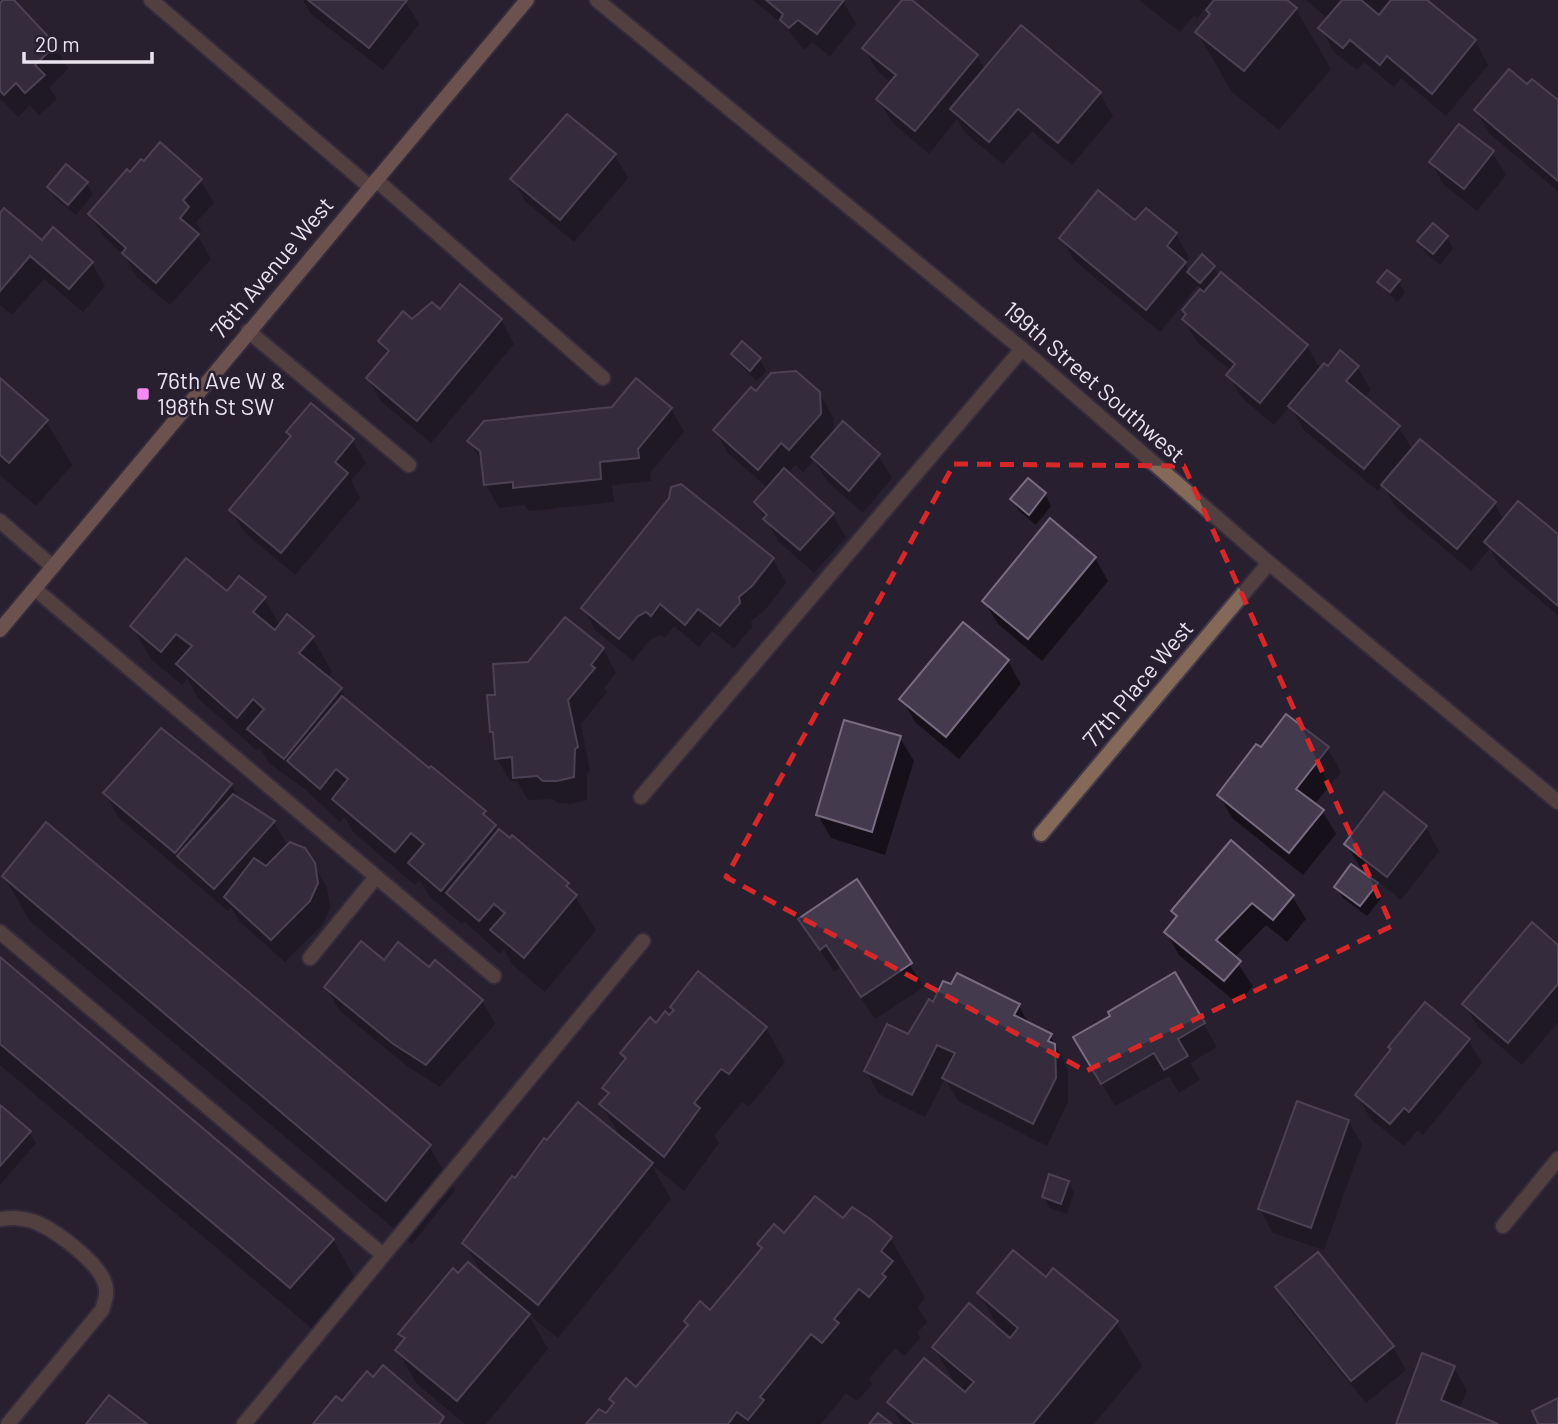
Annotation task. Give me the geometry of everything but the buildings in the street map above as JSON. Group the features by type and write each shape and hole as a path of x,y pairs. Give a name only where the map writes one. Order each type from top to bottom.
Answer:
{"street":[{"path":"151,0 603,378"},
{"name":"76th Avenue West","path":"0,630 527,0"},
{"name":"199th Street Southwest","path":"597,0 1022,349 1269,563 1558,802"},
{"path":"248,331 409,464"},
{"path":"641,797 1022,349"},
{"path":"0,521 53,567"},
{"name":"77th Place West","path":"1041,834 1269,563"},
{"path":"35,589 494,975"},
{"path":"310,958 376,877"},
{"path":"0,932 383,1255"},
{"path":"244,1424 643,941"},
{"path":"1503,1226 1558,1159"},
{"path":"0,1219 16,1217 48,1228 93,1264 101,1273 107,1291 102,1310 8,1424"}],"highlighted area":[{"path":"954,464 1184,466 1392,926 1086,1071 726,877"}],"place":[{"name":"76th Ave W & 198th St SW","path":"143,394"}]}
